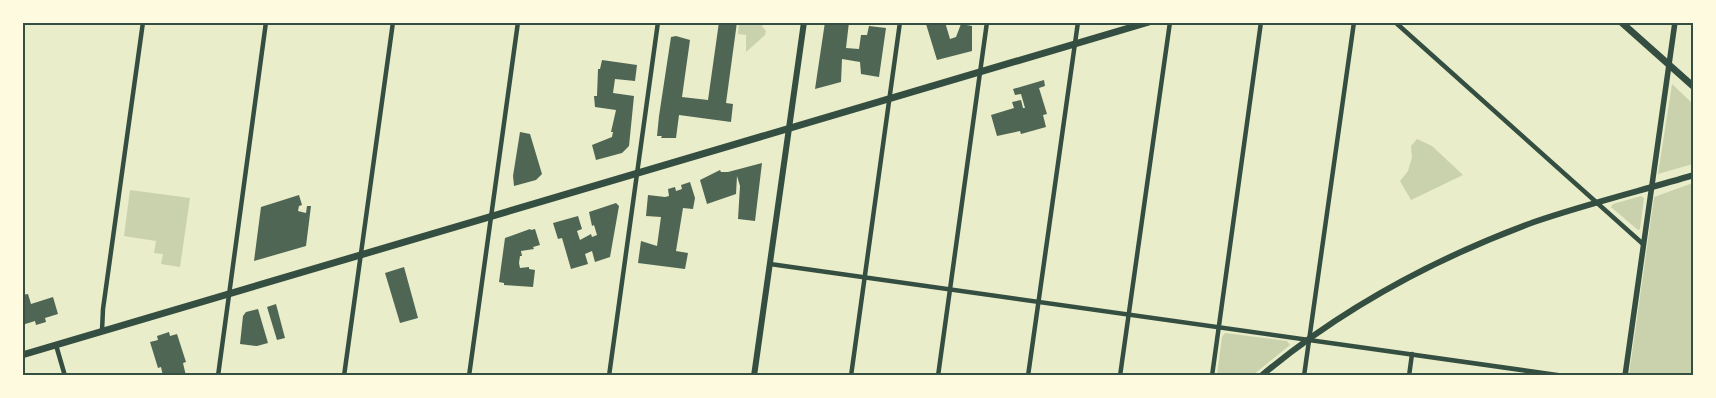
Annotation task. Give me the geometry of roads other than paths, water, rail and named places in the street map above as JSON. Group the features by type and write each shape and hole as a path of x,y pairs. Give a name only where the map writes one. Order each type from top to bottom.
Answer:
{"main road":[{"path":"754,376 804,22"},
{"path":"22,354 1149,22"},
{"path":"1621,22 1694,87"},
{"path":"1261,376 1310,339 1372,298 1440,262 1535,222 1694,175"}],"street":[{"path":"102,331 103,309 143,22"},
{"path":"218,376 266,22"},
{"path":"344,376 394,22"},
{"path":"469,376 518,22"},
{"path":"609,376 658,22"},
{"path":"851,376 900,22"},
{"path":"938,376 987,22"},
{"path":"1028,376 1078,22"},
{"path":"1120,376 1170,22"},
{"path":"1212,376 1261,22"},
{"path":"1304,376 1354,22"},
{"path":"1395,22 1644,244"},
{"path":"1625,376 1675,22"},
{"path":"770,264 1564,376"},
{"path":"56,345 65,376"},
{"path":"1409,376 1412,354"},
{"path":"1514,376 1516,369"}]}
